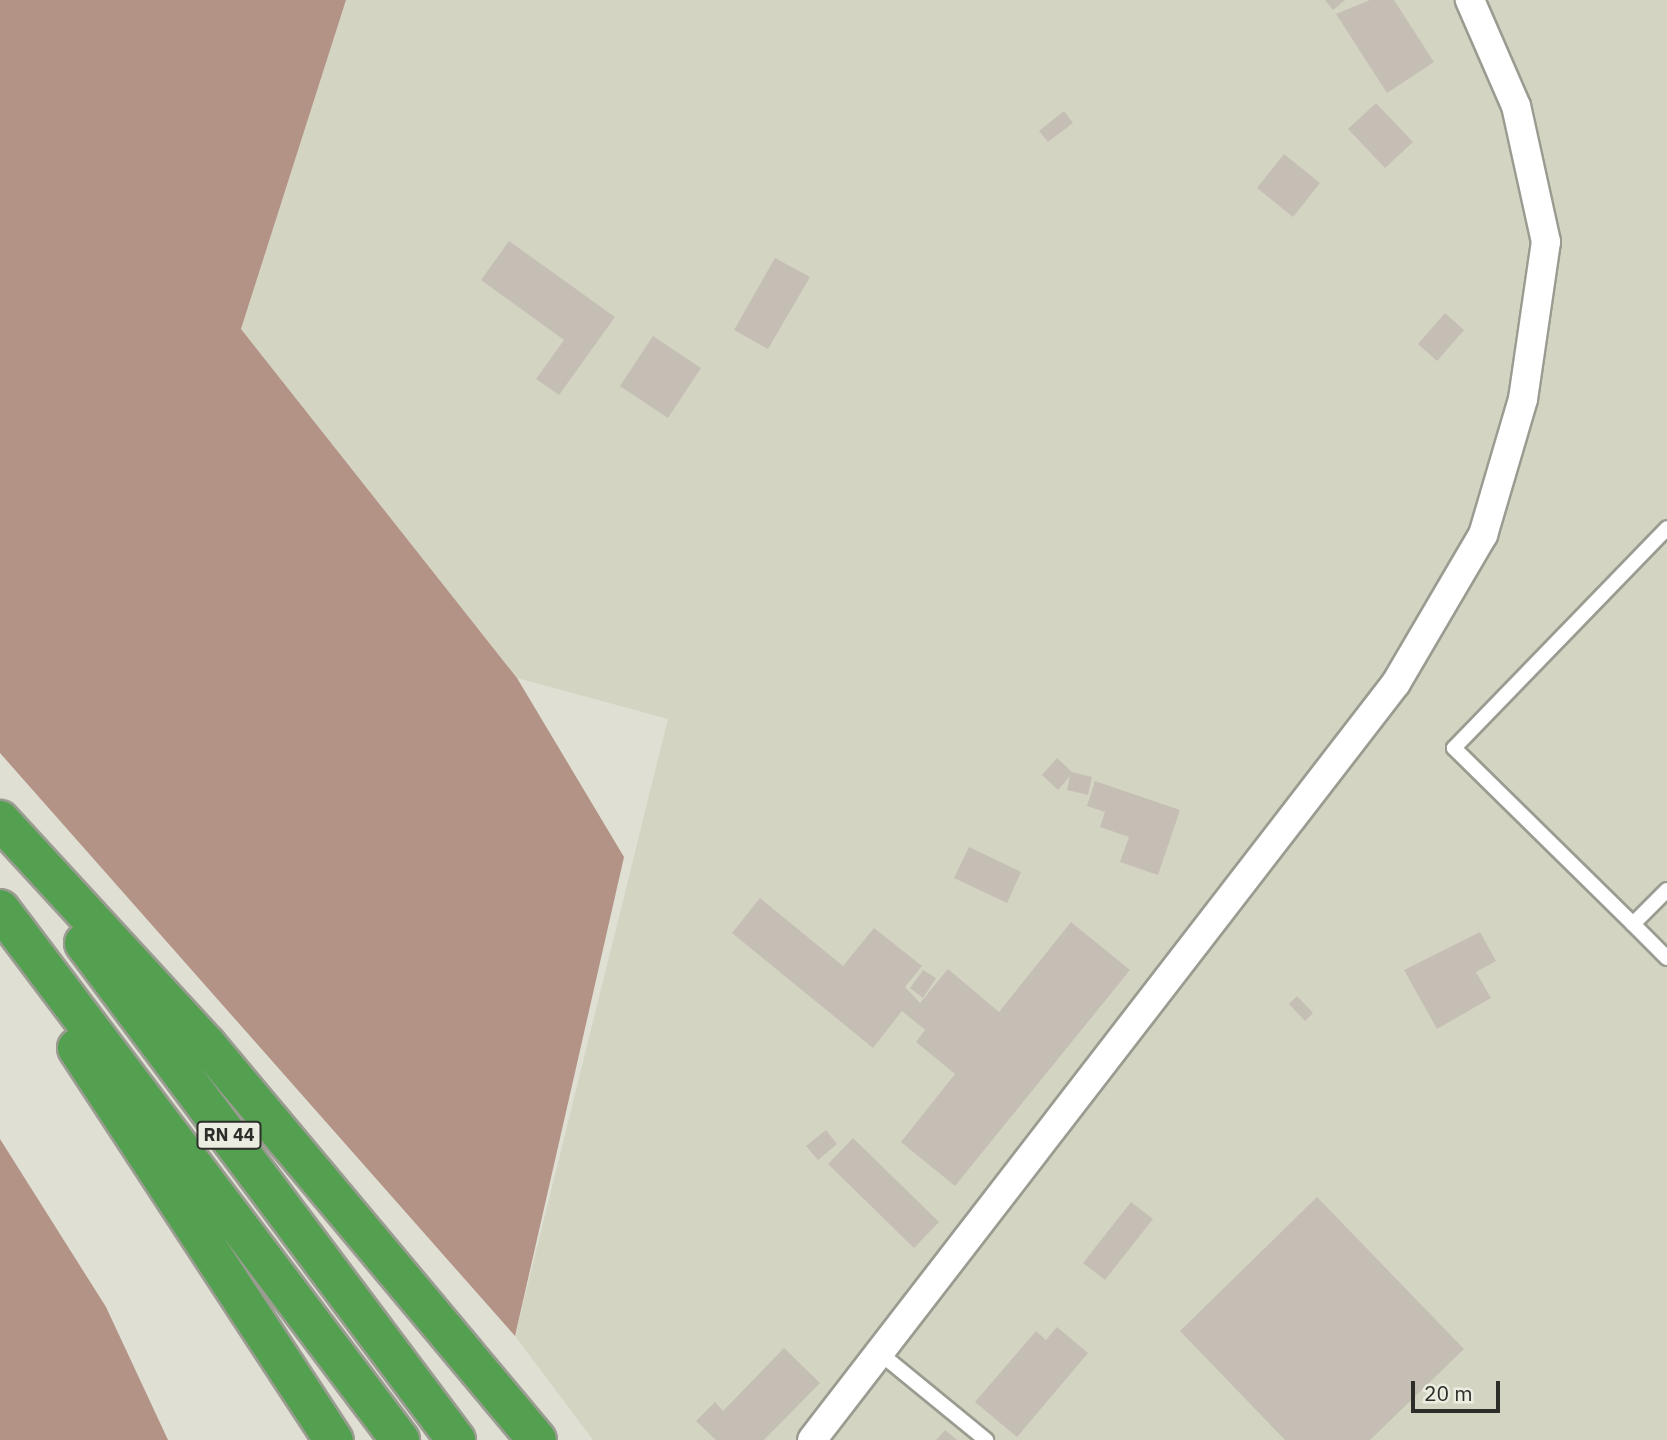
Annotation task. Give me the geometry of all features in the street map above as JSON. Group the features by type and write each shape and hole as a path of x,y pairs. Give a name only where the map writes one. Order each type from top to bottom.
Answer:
{"highway":[{"path":"0,820 206,1044 537,1440"},
{"name":"RN 44","path":"0,832 456,1440"},
{"name":"RN 44","path":"0,909 400,1440"},
{"path":"0,929 334,1440"}],"street":[{"path":"812,1440 881,1354 1396,683 1483,535 1523,399 1546,242 1516,106 1470,0"}],"lane":[{"path":"1667,528 1454,748 1667,958"},
{"path":"1633,924 1667,890"},
{"path":"881,1354 986,1440"}],"shaded area":[{"path":"0,0 346,0 241,329 517,678 624,857 515,1336 0,753"},
{"path":"346,0 1667,0 1667,1440 593,1440 515,1336 668,719 517,678 241,329"},
{"path":"0,1139 106,1307 168,1440 0,1440"}],"building":[{"path":"1325,0 1345,0 1333,10"},
{"path":"1370,0 1394,0 1434,62 1387,93 1336,14"},
{"path":"1376,103 1413,142 1385,168 1348,129"},
{"path":"1064,111 1073,123 1048,142 1039,131"},
{"path":"1284,154 1320,183 1293,217 1257,188"},
{"path":"509,241 615,317 559,395 536,379 564,340 481,280"},
{"path":"775,258 810,277 768,349 734,330"},
{"path":"1445,313 1464,330 1437,361 1418,344"},
{"path":"653,336 701,368 668,418 620,386"},
{"path":"1057,758 1072,772 1092,777 1088,795 1067,790 1070,776 1058,790 1042,775"},
{"path":"1095,781 1180,810 1158,875 1120,862 1129,837 1100,827 1105,812 1087,806"},
{"path":"969,847 1021,872 1007,903 954,878"},
{"path":"760,898 843,966 874,928 922,966 905,987 920,1003 948,969 999,1012 1071,922 1130,970 955,1186 901,1142 955,1074 916,1042 925,1030 902,1011 873,1048 732,933"},
{"path":"1480,932 1496,961 1476,972 1491,998 1437,1029 1404,970"},
{"path":"923,970 936,978 923,998 910,988"},
{"path":"1297,996 1313,1013 1305,1021 1289,1004"},
{"path":"826,1130 837,1144 818,1160 806,1146"},
{"path":"853,1138 939,1222 914,1248 828,1164"},
{"path":"1317,1197 1464,1349 1370,1440 1285,1440 1180,1331"},
{"path":"1131,1202 1153,1219 1105,1280 1083,1263"},
{"path":"1057,1327 1088,1353 1017,1437 975,1402 1036,1331 1046,1340"},
{"path":"784,1348 820,1383 764,1440 716,1440 696,1421 715,1402 723,1411"},
{"path":"945,1430 957,1440 936,1440"}]}
